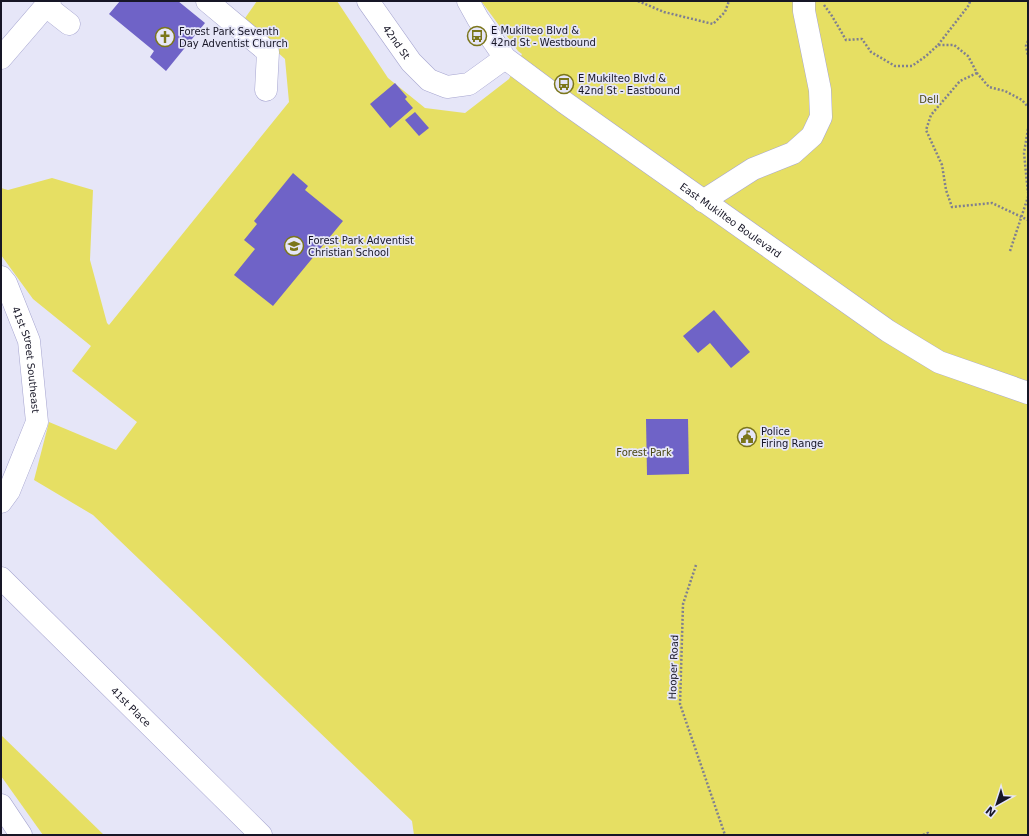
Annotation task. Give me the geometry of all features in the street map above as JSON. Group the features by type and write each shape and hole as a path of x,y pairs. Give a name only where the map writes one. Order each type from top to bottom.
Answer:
{"street":[{"path":"207,1 268,52 266,90"},
{"name":"42nd St","path":"368,1 411,62 429,80 447,87 469,84 506,58"},
{"name":"East Mukilteo Boulevard","path":"468,1 478,19 506,58 564,102 888,331 939,362 1028,393"},
{"path":"703,201 753,169 793,153 812,136 821,117 820,90 804,11 804,1"},
{"path":"1,58 48,3 69,24"},
{"name":"41st Street Southeast","path":"1,277 6,283 29,341 37,422 9,491 1,502"},
{"name":"41st Place","path":"1,578 261,835"},
{"path":"1,805 21,835"}],"path":[{"path":"638,1 664,12 713,24 724,12 729,1"},
{"path":"821,1 846,40 862,39 871,52 895,66 912,66 926,56 938,45 969,5 970,1"},
{"path":"1028,41 1026,46 1028,56"},
{"path":"938,45 954,45 968,56 977,73 989,87 1006,91 1022,100 1028,107"},
{"path":"977,73 960,81 931,116 926,130 942,165 946,190 952,207 992,203 1028,220"},
{"path":"1028,129 1024,153 1028,193"},
{"path":"1010,251 1028,197"},
{"name":"Hooper Road","path":"696,565 683,604 680,704 725,835"},
{"path":"923,835 928,833 930,835"}],"green space":[{"name":"Forest Park","path":"257,1 337,1 388,78 425,108 465,113 509,79 522,54 518,51 481,1 1028,1 1028,835 414,835 412,821 93,515 34,480 49,422 116,450 137,422 72,371 91,346 33,299 1,255 1,188 8,190 52,178 93,190 90,260 107,323 109,325 289,102 285,59 243,21"},
{"path":"1,735 104,835 43,835 1,776"}],"building":[{"name":"Forest Park Seventh Day Adventist Church","path":"120,1 178,1 205,23 166,71 150,57 154,51 109,14"},
{"path":"395,83 407,97 405,99 413,108 390,128 370,104"},
{"path":"415,112 429,128 419,136 405,120"},
{"name":"Forest Park Adventist Christian School","path":"293,173 308,186 305,190 343,221 273,306 234,275 255,249 244,240 257,224 254,221"},
{"path":"714,310 750,352 731,368 710,343 698,353 683,336"},
{"path":"646,419 688,419 689,474 647,475"}],"place":[{"name":"E Mukilteo Blvd & 42nd St - Westbound","path":"477,36"},
{"name":"Forest Park Seventh Day Adventist Church","path":"165,37"},
{"name":"E Mukilteo Blvd & 42nd St - Eastbound","path":"564,84"},
{"name":"Forest Park Adventist Christian School","path":"294,246"},
{"name":"Police Firing Range","path":"747,437"}],"park label":[{"name":"Dell","path":"929,99"}]}
